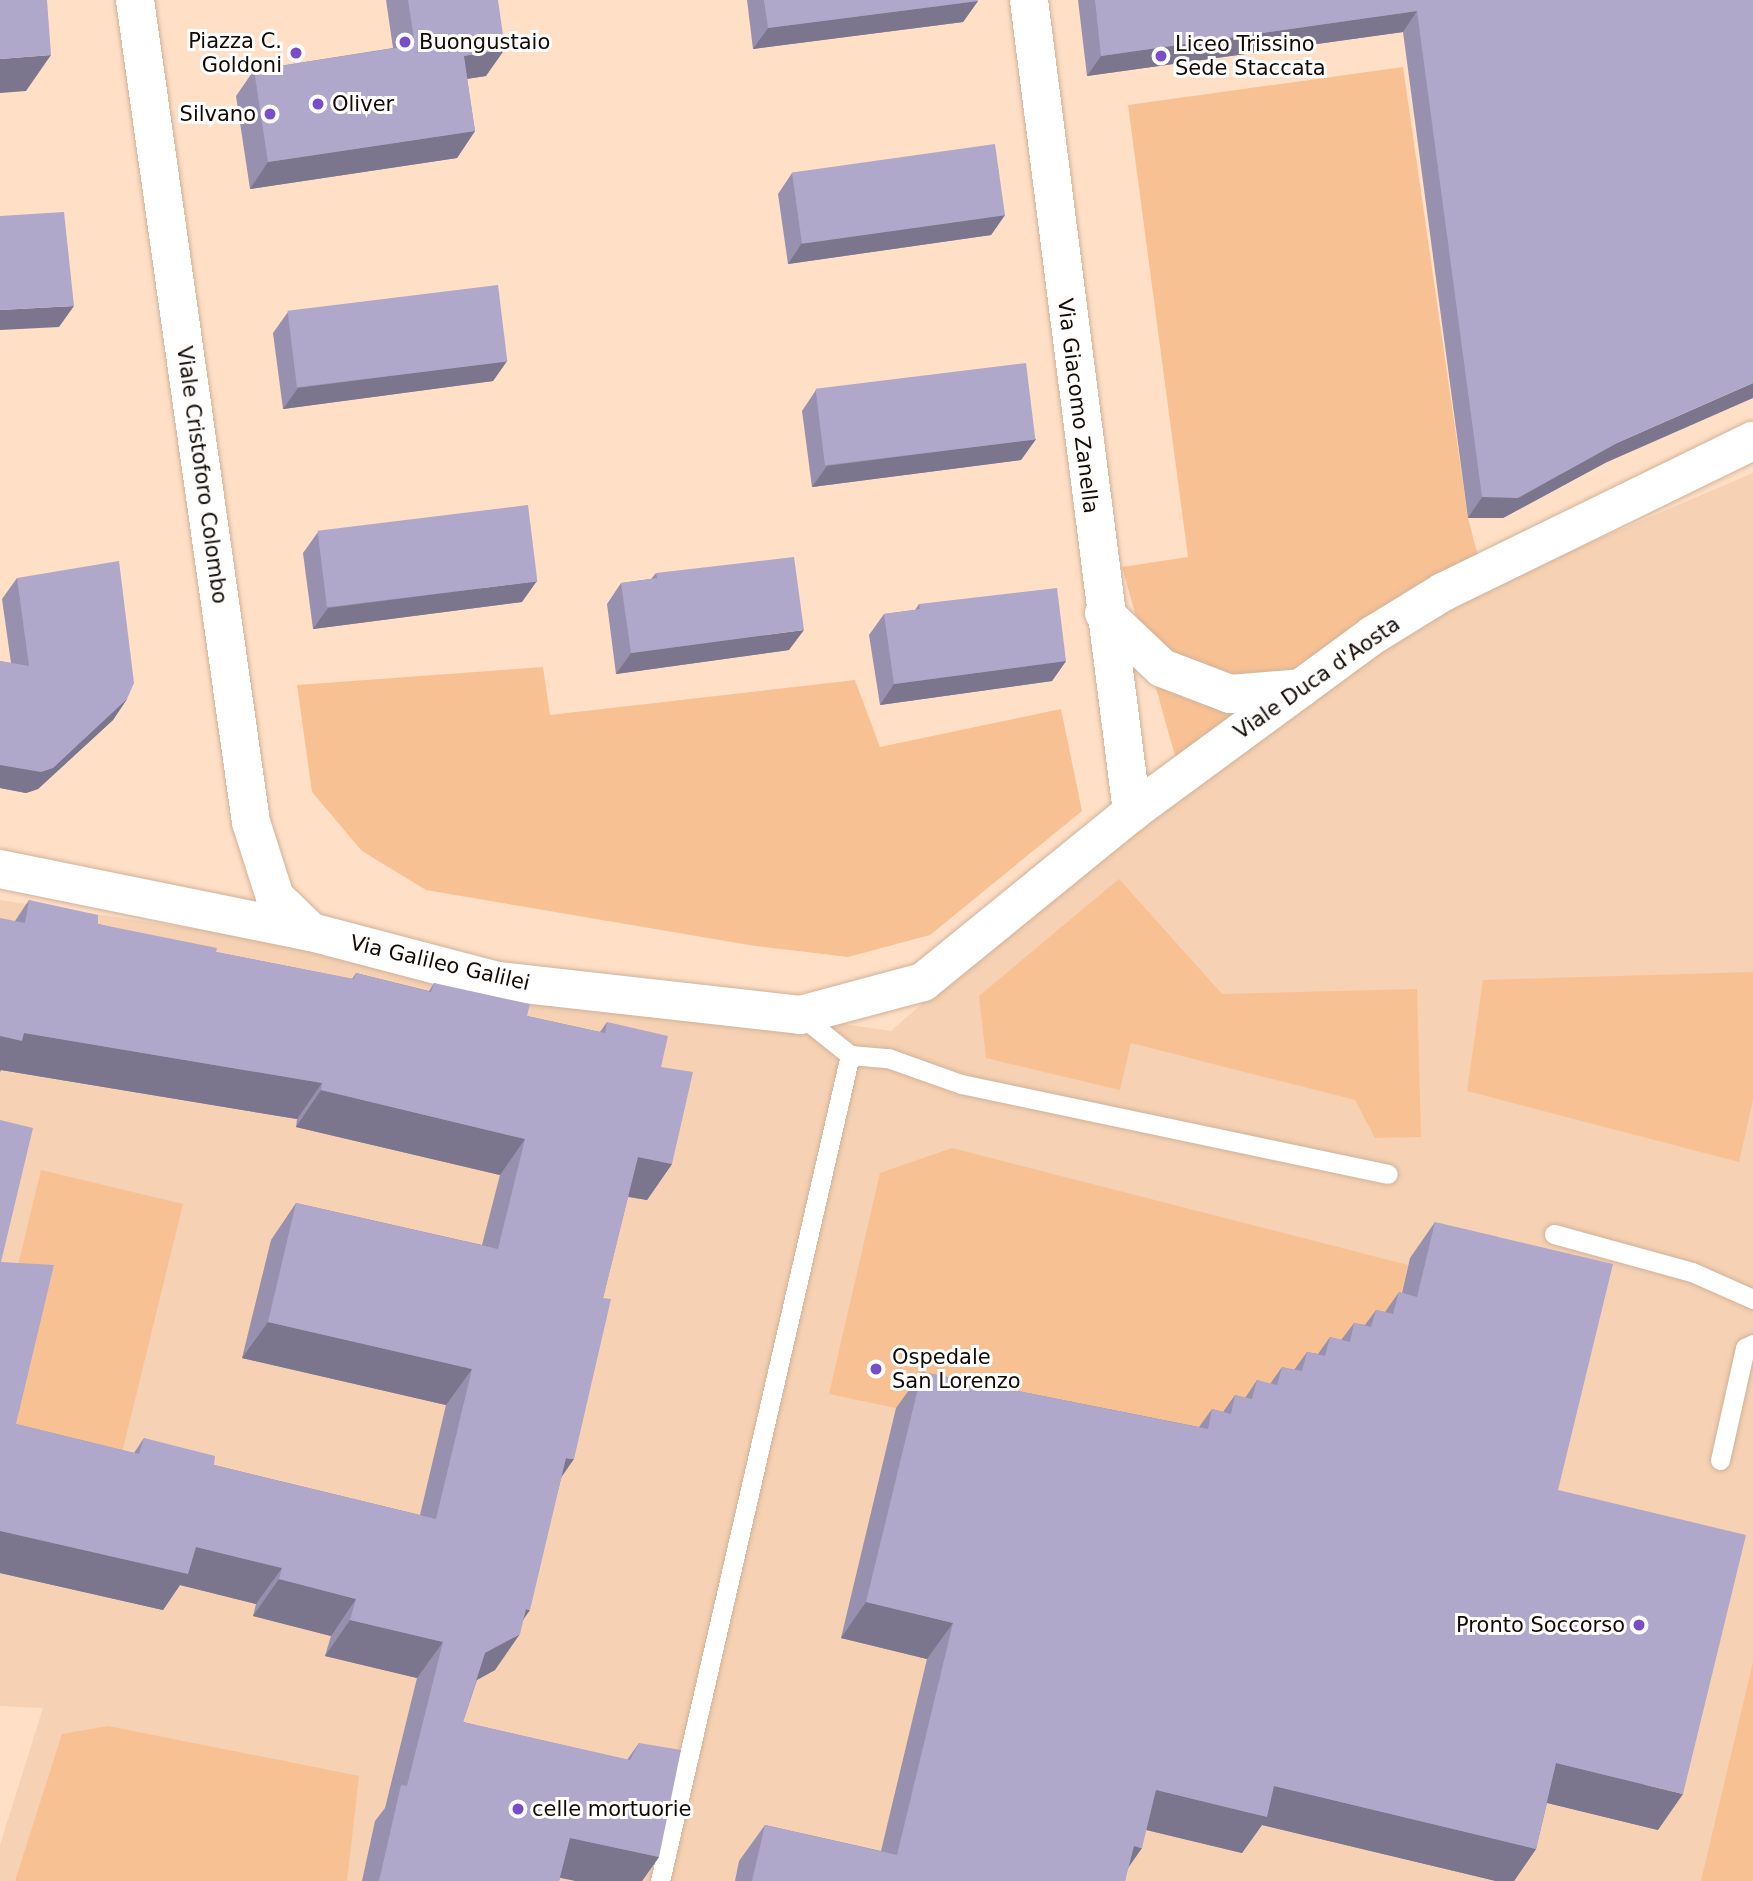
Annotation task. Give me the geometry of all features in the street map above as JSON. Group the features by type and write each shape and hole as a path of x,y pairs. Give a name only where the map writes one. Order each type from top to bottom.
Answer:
{"street":[{"name":"Viale Cristoforo Colombo","path":"135,0 251,822 275,897 311,932"},
{"name":"Via Giacomo Zanella","path":"1029,0 1104,613 1132,811"},
{"name":"Viale Duca d'Aosta","path":"923,982 1132,811 1373,635 1443,592 1753,441"},
{"path":"1104,613 1162,668 1230,695 1301,688"},
{"name":"Via Galileo Galilei","path":"0,869 311,932 498,981 800,1015 923,982"}],"lane":[{"path":"800,1015 850,1055 888,1058 961,1084 1388,1174"},
{"path":"660,1881 850,1055"},
{"path":"1554,1234 1692,1272 1753,1299"},
{"path":"1720,1460 1745,1348 1753,1344"}],"shaded area":[{"path":"1403,67 1468,518 1486,587 1177,763 1122,567 1188,557 1128,105"},
{"name":"Ospedale San Lorenzo","path":"1753,473 1753,1881 0,1881 0,1845 43,1708 0,1706 0,900 891,1031 992,942 1177,763 1486,587"},
{"path":"543,667 550,715 855,680 880,747 1061,709 1082,811 930,935 848,957 755,946 426,890 362,851 312,792 297,685"},
{"path":"1119,879 1222,994 1417,989 1421,1137 1375,1138 1355,1100 1131,1043 1120,1090 986,1058 979,996"},
{"path":"1753,972 1753,1100 1739,1162 1467,1091 1483,980"},
{"path":"952,1148 1408,1265 1392,1333 1227,1435 896,1408 829,1394 880,1173"},
{"path":"41,1170 183,1204 118,1469 0,1441 12,1290"},
{"path":"1753,1662 1753,1881 1701,1881"},
{"path":"108,1726 359,1776 347,1881 15,1881 62,1734"}],"building":[{"path":"0,0 47,0 51,55 0,59"},
{"path":"408,0 498,0 505,49 464,56 475,131 268,162 254,70 415,45"},
{"path":"764,0 977,0 978,1 768,28"},
{"path":"1095,0 1753,0 1753,383 1619,442 1518,498 1482,497 1417,11 1101,56"},
{"path":"995,144 1005,215 802,244 792,173"},
{"path":"64,212 74,306 0,310 0,216"},
{"path":"498,285 507,361 297,387 288,311"},
{"path":"1026,363 1035,439 825,465 816,389"},
{"path":"528,505 537,581 327,607 318,531"},
{"path":"794,557 804,630 631,653 621,583 657,578 656,573"},
{"path":"119,561 134,683 127,699 53,768 41,772 0,765 0,661 29,666 17,578"},
{"path":"1057,588 1066,661 894,684 884,614 920,609 919,604"},
{"path":"29,900 98,915 98,924 217,948 216,952 354,979 356,973 431,992 434,983 530,1004 527,1016 605,1033 607,1022 668,1036 661,1067 693,1072 672,1164 638,1157 603,1298 611,1299 574,1459 566,1458 530,1610 526,1609 520,1634 485,1653 463,1722 630,1760 639,1743 681,1750 659,1857 570,1838 559,1881 379,1881 401,1785 407,1786 443,1642 350,1620 356,1599 279,1579 282,1568 196,1547 188,1574 0,1531 0,1120 33,1128 1,1262 54,1265 16,1424 139,1454 144,1438 215,1456 214,1465 436,1519 472,1369 268,1322 296,1203 498,1249 525,1139 321,1090 322,1083 24,1033 22,1041 0,1036 0,918 25,923"},
{"path":"1435,1222 1613,1264 1558,1490 1746,1535 1683,1794 1556,1763 1536,1849 1274,1786 1267,1817 1156,1790 1142,1848 1134,1846 1125,1881 752,1881 765,1825 897,1855 953,1623 866,1602 922,1372 1208,1429 1212,1409 1231,1414 1235,1395 1252,1399 1257,1380 1277,1385 1282,1367 1302,1371 1307,1352 1325,1356 1330,1337 1350,1342 1354,1323 1371,1327 1376,1310 1393,1314 1399,1292 1417,1297"}],"place":[{"name":"Buongustaio","path":"405,42"},
{"name":"Piazza C. Goldoni","path":"296,53"},
{"name":"Liceo Trissino Sede Staccata","path":"1161,56"},
{"name":"Oliver","path":"318,104"},
{"name":"Silvano","path":"270,114"},
{"name":"Ospedale San Lorenzo","path":"876,1369"},
{"name":"Pronto Soccorso","path":"1639,1625"},
{"name":"celle mortuorie","path":"518,1809"}]}
